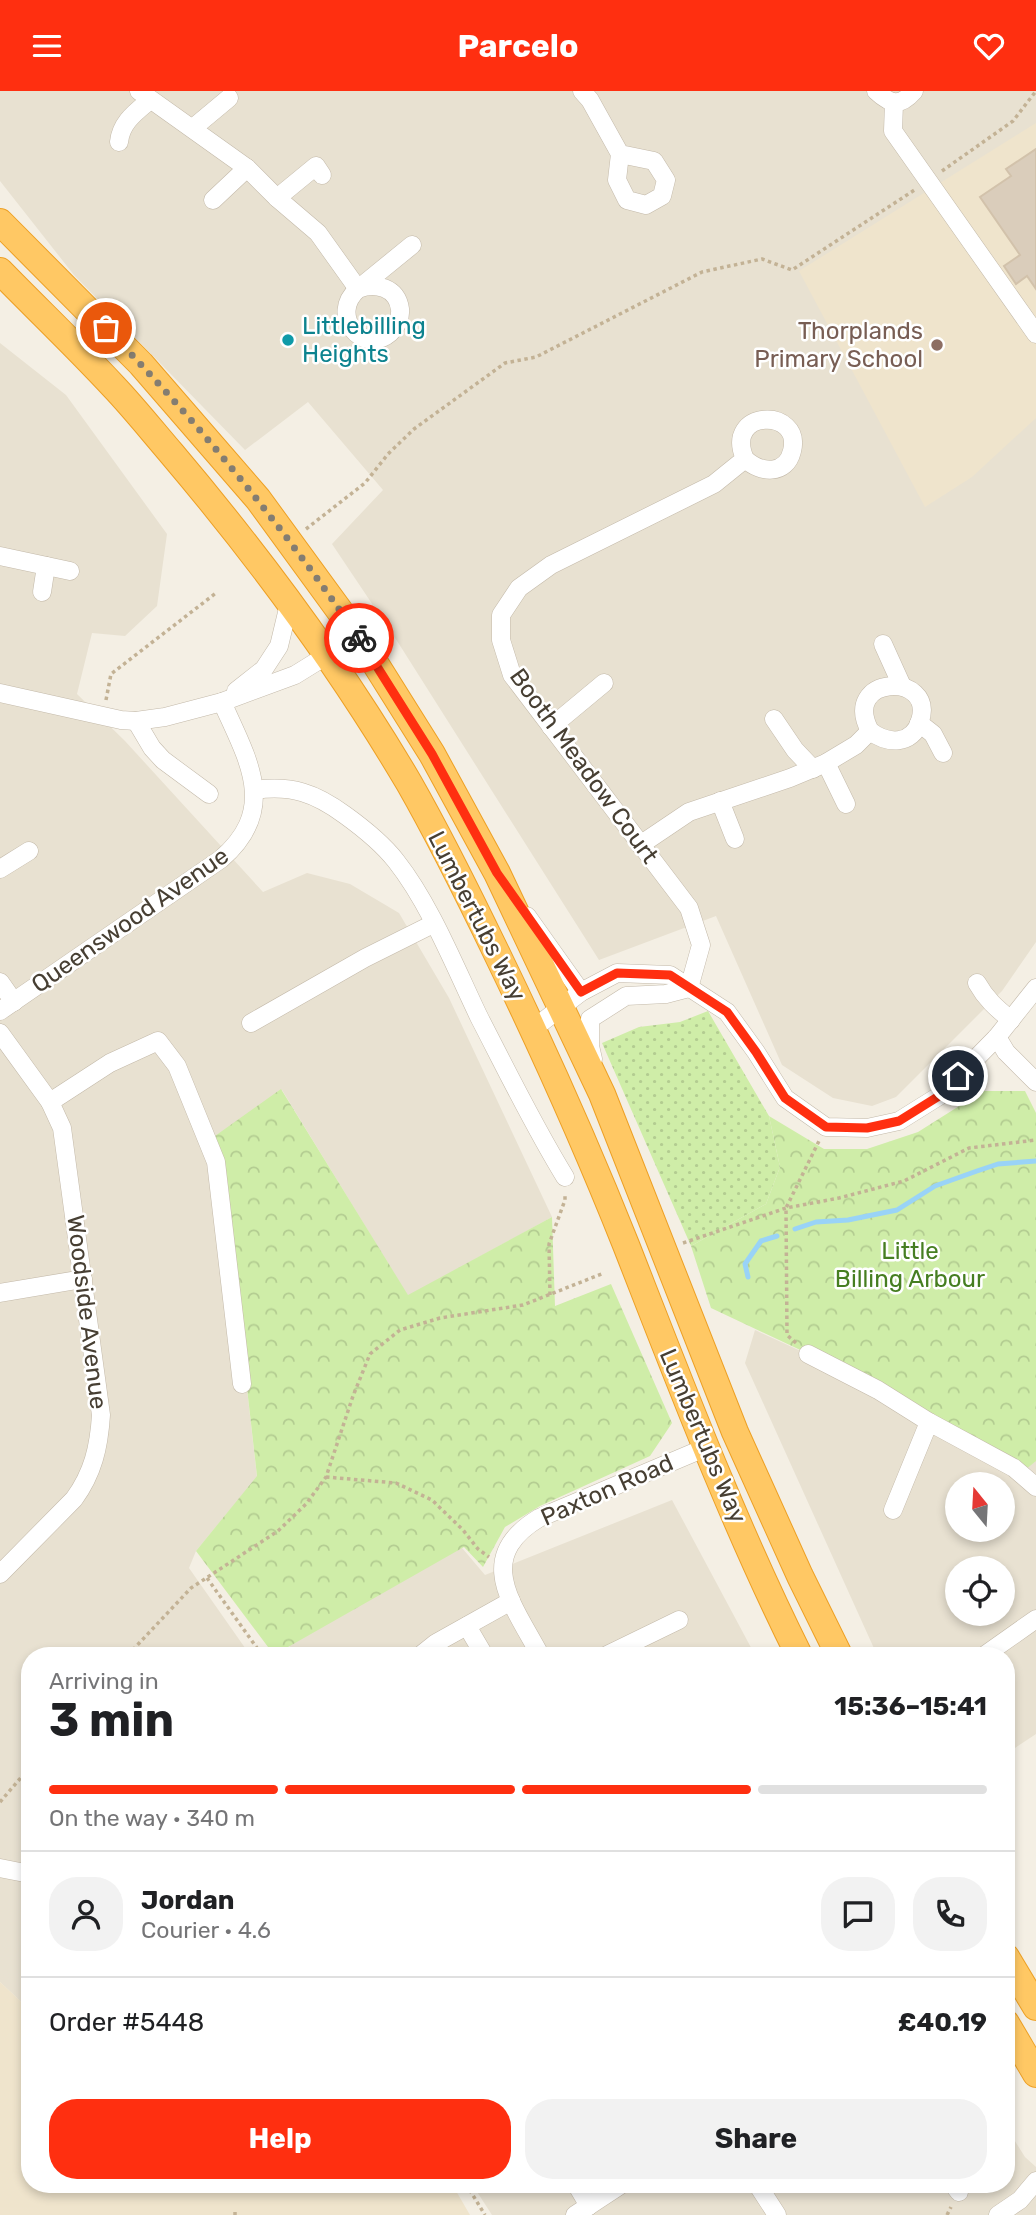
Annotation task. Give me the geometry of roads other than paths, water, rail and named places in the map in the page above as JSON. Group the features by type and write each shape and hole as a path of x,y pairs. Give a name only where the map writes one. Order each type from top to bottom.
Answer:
{"highway":[{"name":"Lumbertubs Way","path":"0,222 141,364 258,499 358,636 432,754 497,873 571,999 602,1094 735,1432 835,1647"},
{"name":"Lumbertubs Way","path":"0,271 114,387 227,519 290,600 328,655 409,784 465,888 533,1029 625,1244 707,1447 795,1647"},
{"path":"1015,1972 1036,2007"},
{"path":"1015,2038 1036,2074"}],"street":[{"path":"582,91 590,100 620,154"},
{"path":"876,91 885,100 894,103 907,99 914,91"},
{"path":"119,142 120,131 145,95 247,168 318,233 358,289 412,245"},
{"path":"193,128 231,100"},
{"path":"894,103 893,131 1036,334"},
{"path":"277,198 316,166 322,175"},
{"path":"213,200 247,168"},
{"name":"Booth Meadow Court","path":"689,988 701,945 689,908 512,675 501,640 501,615 519,587 551,565 713,484 745,459"},
{"path":"0,556 70,571"},
{"path":"42,592 46,566"},
{"path":"222,702 264,669 279,646 290,600"},
{"path":"0,693 103,717 136,721 165,717 222,702 295,675 358,636"},
{"path":"883,644 902,686"},
{"path":"551,727 604,683"},
{"path":"892,685 902,686 915,695 921,713 919,723 914,731 900,741 880,739 870,731 864,713 866,703 874,691 892,685"},
{"name":"Queenswood Avenue","path":"7,1007 227,854 242,838 253,812 255,790 250,764 222,702"},
{"path":"774,719 795,750 819,766 846,804"},
{"path":"136,721 152,748 163,760 209,794"},
{"path":"919,723 933,734 943,753"},
{"path":"640,845 689,812 819,766 856,745 870,731"},
{"name":"Lumbertubs Way","path":"255,790 273,788 305,792 321,799 357,824 395,860 411,881 536,1130 565,1177"},
{"path":"720,801 735,839"},
{"path":"0,869 29,851"},
{"path":"251,1023 365,958 433,924"},
{"path":"533,1029 571,999 617,973 670,975 727,1012 785,1098 826,1127 867,1128 899,1121 939,1096 997,1037 1036,988"},
{"path":"0,982 7,1007"},
{"path":"977,983 992,1005 1011,1020"},
{"path":"602,1094 590,1046 590,1019 625,996 666,994 689,988"},
{"name":"Woodside Avenue","path":"0,1033 50,1102 62,1128 101,1415 99,1447 83,1487 0,1574"},
{"path":"997,1037 1006,1052 1036,1082"},
{"path":"50,1102 110,1063 158,1041 177,1066 216,1162 242,1384"},
{"path":"0,1293 83,1279"},
{"path":"808,1354 878,1390 929,1422 1014,1468 1036,1487"},
{"path":"892,1510 929,1422"},
{"name":"Paxton Road","path":"511,1601 505,1587 502,1566 507,1549 525,1527 539,1518 707,1447"},
{"path":"431,1647 511,1601 536,1647"},
{"path":"996,1647 1036,1619"},
{"path":"623,1647 679,1620"},
{"path":"467,1626 479,1647"},
{"path":"0,1868 21,1872"},
{"path":"998,2215 1028,2197 1036,2181"},
{"path":"582,2210 608,2193"},
{"path":"763,2193 777,2215"}],"waterway":[{"path":"795,1229 816,1222 848,1220 897,1210 935,1186 977,1171 998,1164 1036,1161"},
{"path":"748,1277 745,1264 761,1241 777,1236"}],"place":[{"name":"Littlebilling Heights","path":"288,340"},
{"name":"Thorplands Primary School","path":"937,345"}],"park label":[{"name":"Little Billing Arbour","path":"910,1265"}]}
